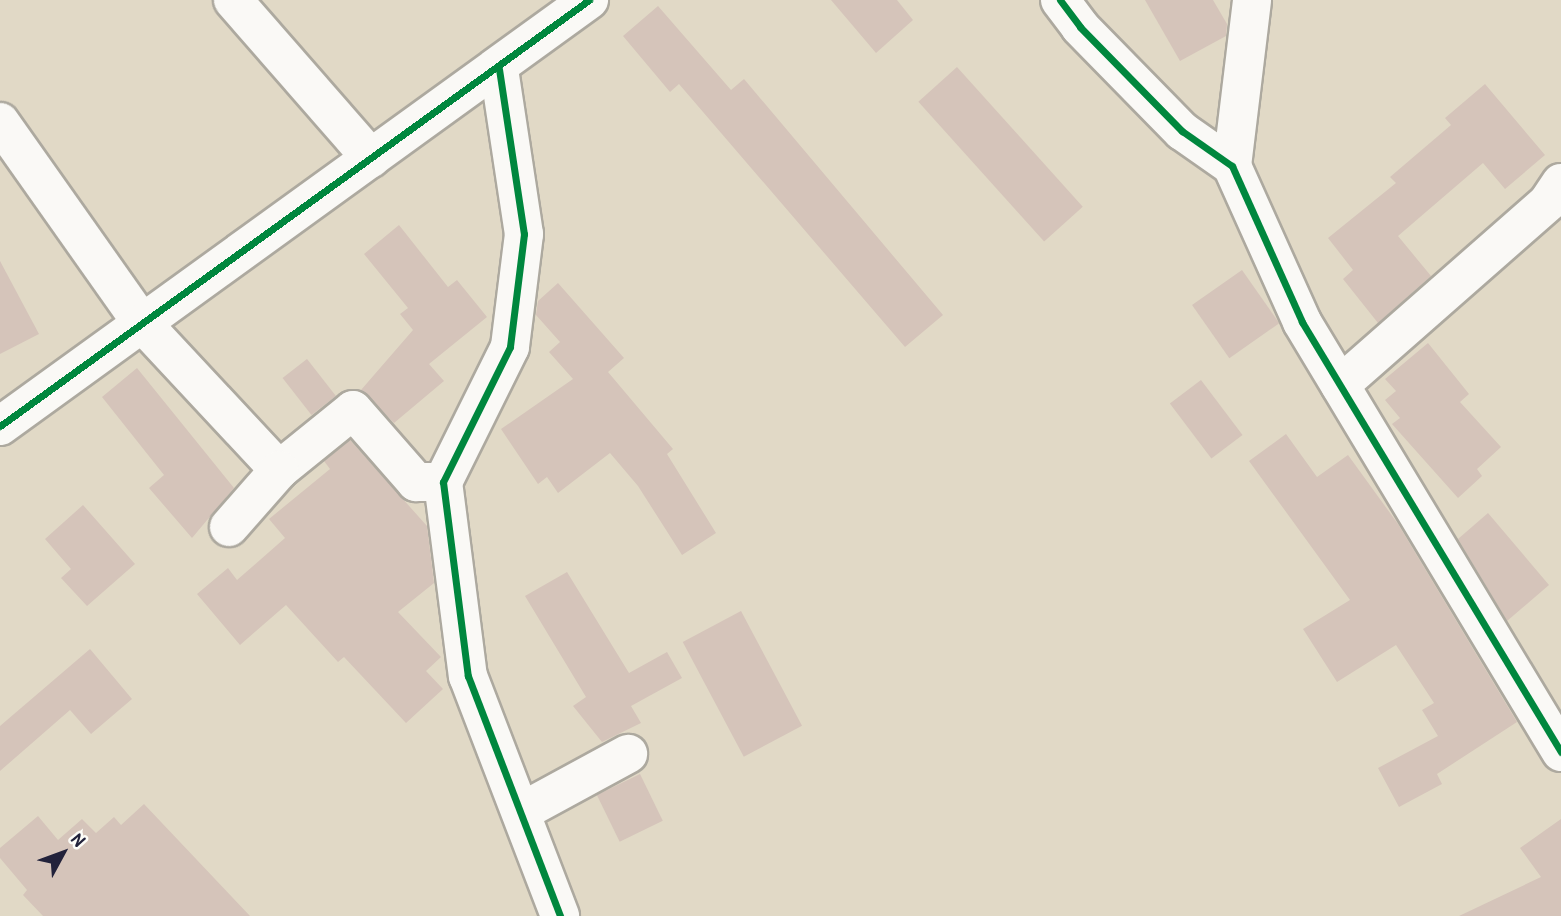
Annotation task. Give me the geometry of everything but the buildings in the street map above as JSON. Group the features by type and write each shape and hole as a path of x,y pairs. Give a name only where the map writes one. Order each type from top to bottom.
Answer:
{"street":[{"path":"233,0 371,158"},
{"path":"0,426 499,69 589,0"},
{"path":"1060,0 1080,27 1182,131 1232,166 1302,322 1561,752"},
{"path":"1232,166 1252,0"},
{"path":"499,69 524,234 510,347 443,482 468,676 560,916"},
{"path":"0,122 142,323 279,470"},
{"path":"1340,385 1548,202 1561,183"},
{"path":"229,527 279,470 353,410 416,482 443,482"},
{"path":"522,813 628,754"}],"cycle path":[{"path":"0,426 589,0"},
{"path":"1060,0 1080,27 1182,131 1232,166 1302,322 1561,752"},
{"path":"499,69 524,234 510,347 443,482 468,676 560,916"}]}
